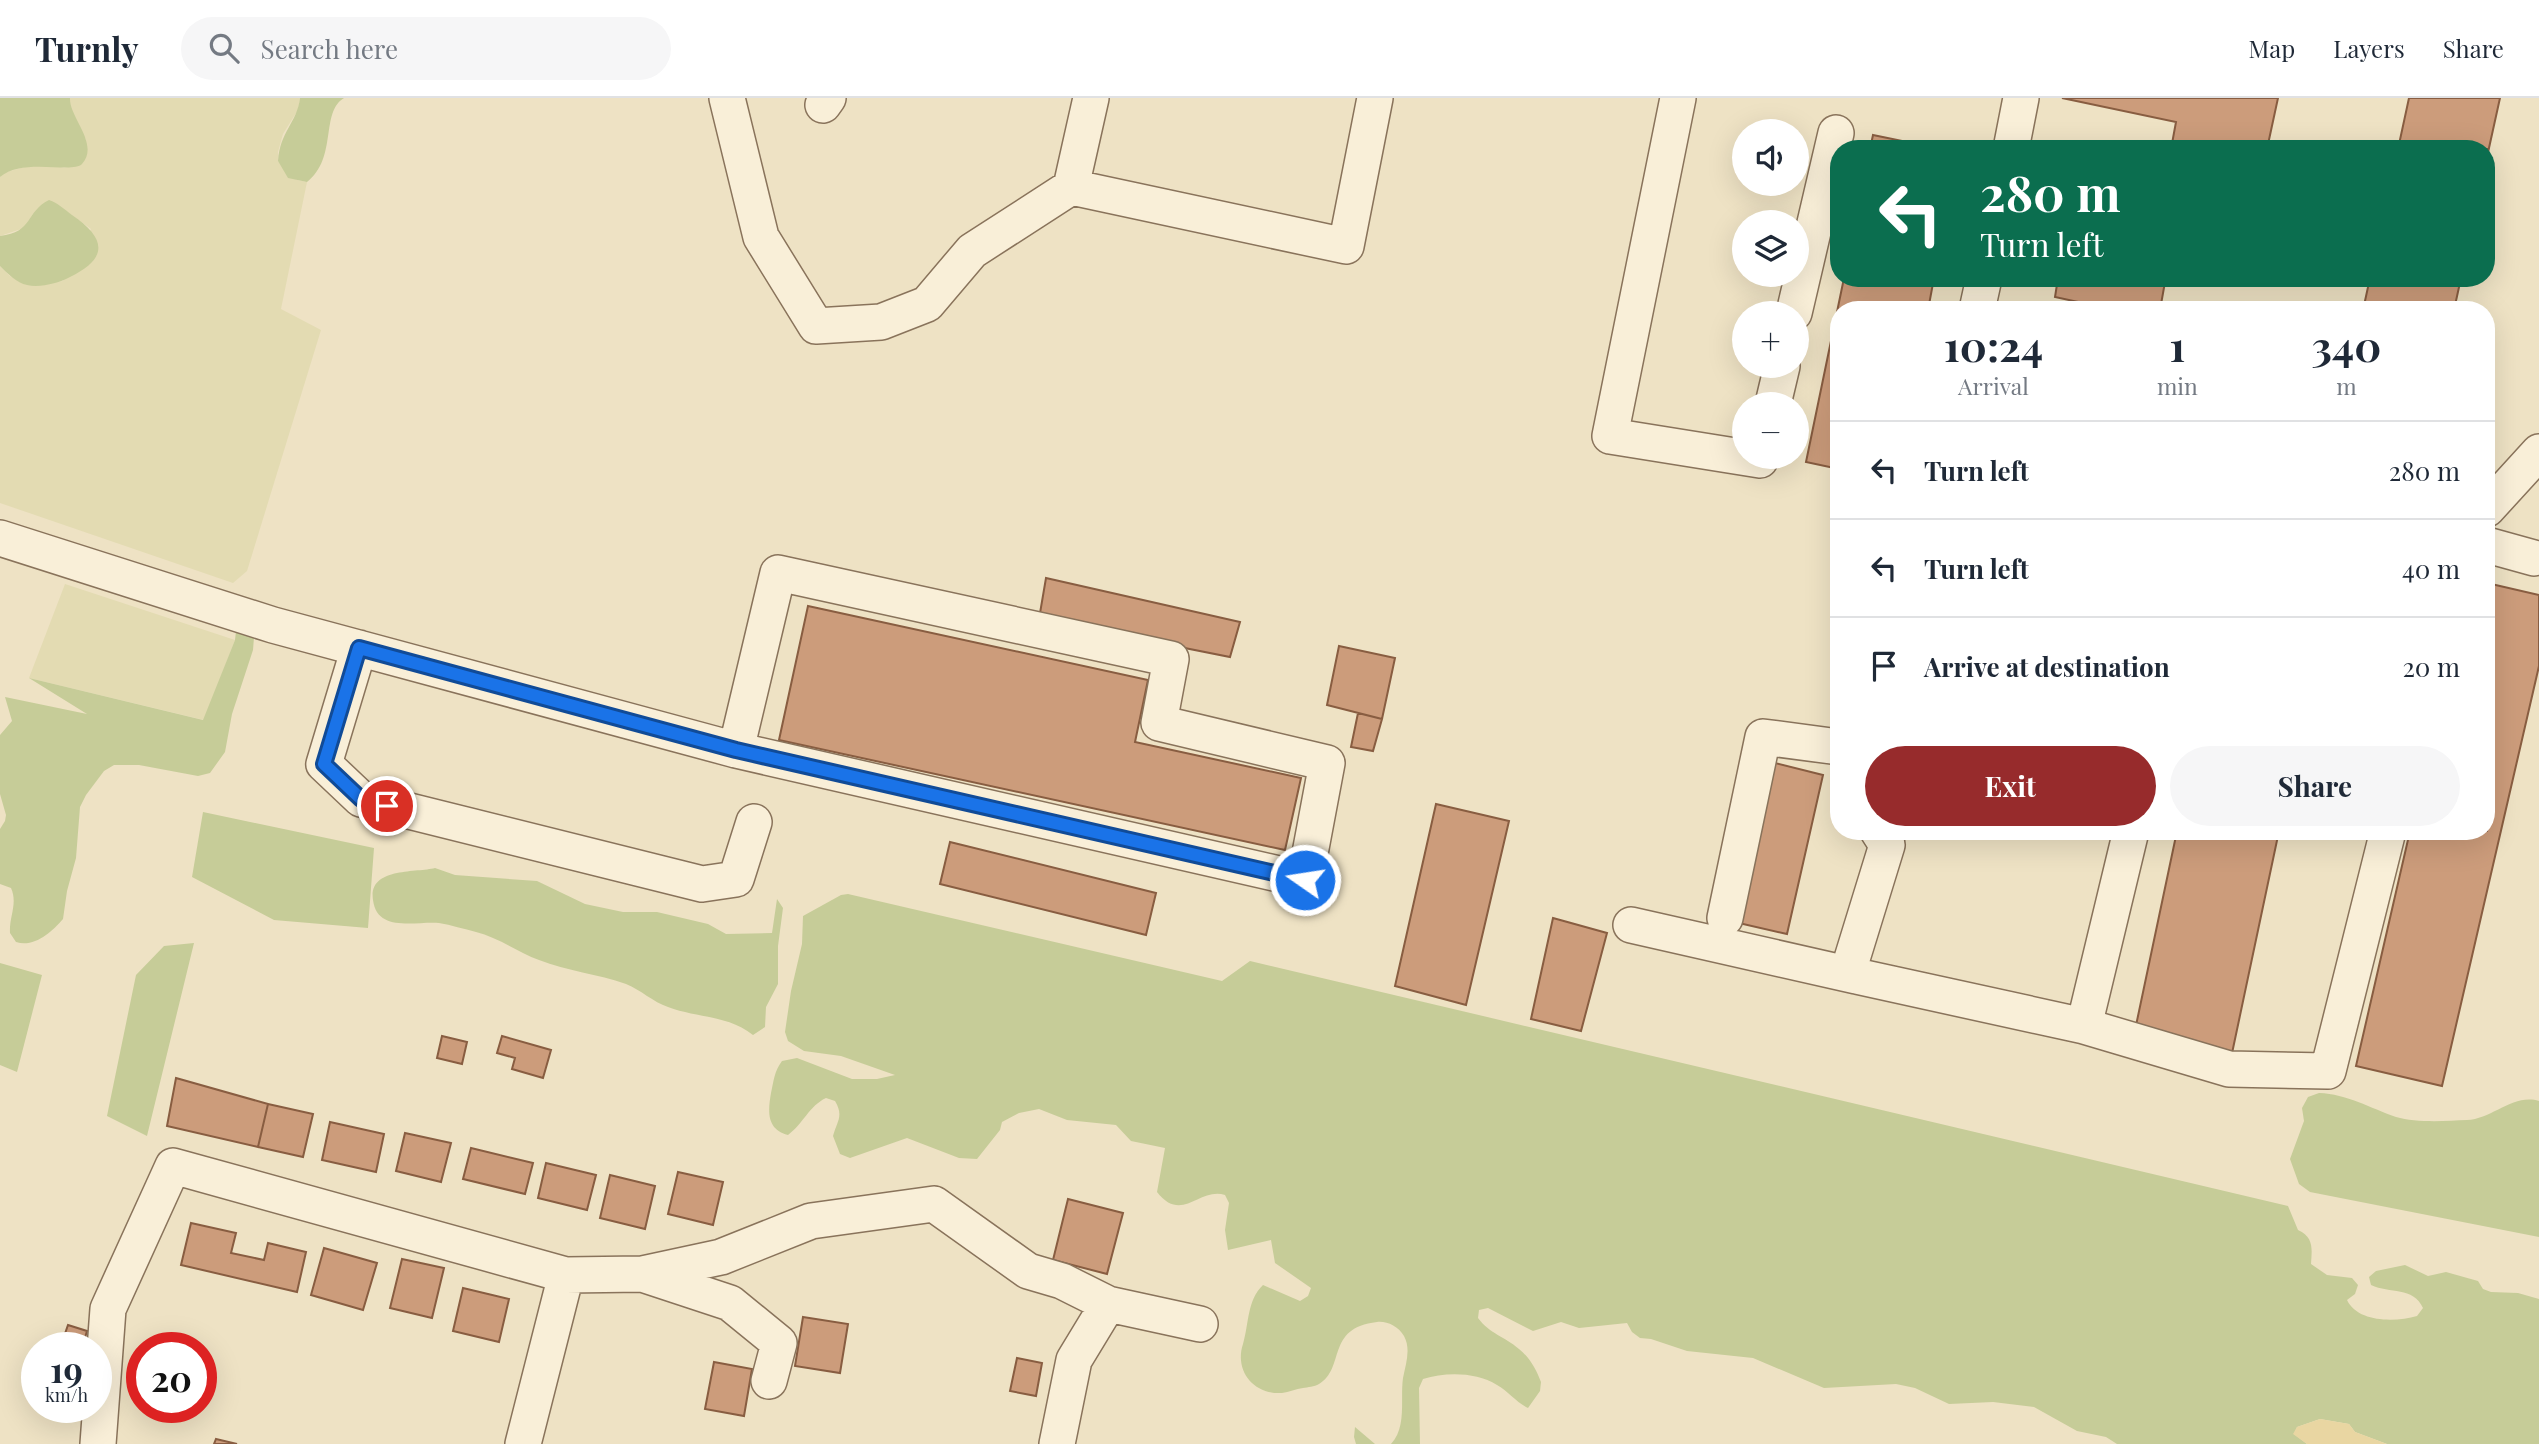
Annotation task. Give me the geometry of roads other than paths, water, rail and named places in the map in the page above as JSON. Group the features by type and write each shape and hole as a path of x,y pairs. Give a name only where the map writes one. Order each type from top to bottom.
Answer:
{"street":[{"path":"727,98 761,237 816,326 881,322 927,304 972,251 1071,187 1091,98"},
{"path":"1071,187 1346,246 1375,98"},
{"path":"1678,98 1610,436 1732,456"},
{"path":"2013,140 2021,98"},
{"path":"1834,140 1836,133"},
{"path":"1797,301 1830,159"},
{"path":"2495,500 2539,452"},
{"path":"0,538 273,625 736,750 1305,880 1327,763 1159,723 1171,659 778,573 736,750"},
{"path":"2495,547 2534,558"},
{"path":"359,648 324,764 361,799 702,884 736,879 754,822"},
{"path":"1725,918 1763,737 1830,746"},
{"path":"1856,976 1852,962 1887,845 1884,840"},
{"path":"2084,1026 2129,840"},
{"path":"1631,925 2084,1026 2229,1069 2328,1071 2386,840"},
{"path":"97,1444 108,1309 173,1166 566,1275 642,1274 721,1257 811,1221 934,1204 1028,1271 1062,1281 1108,1304 1200,1324"},
{"path":"642,1274 730,1303 779,1343 769,1381"},
{"path":"523,1444 566,1275"},
{"path":"1057,1444 1074,1360 1108,1304"}]}
